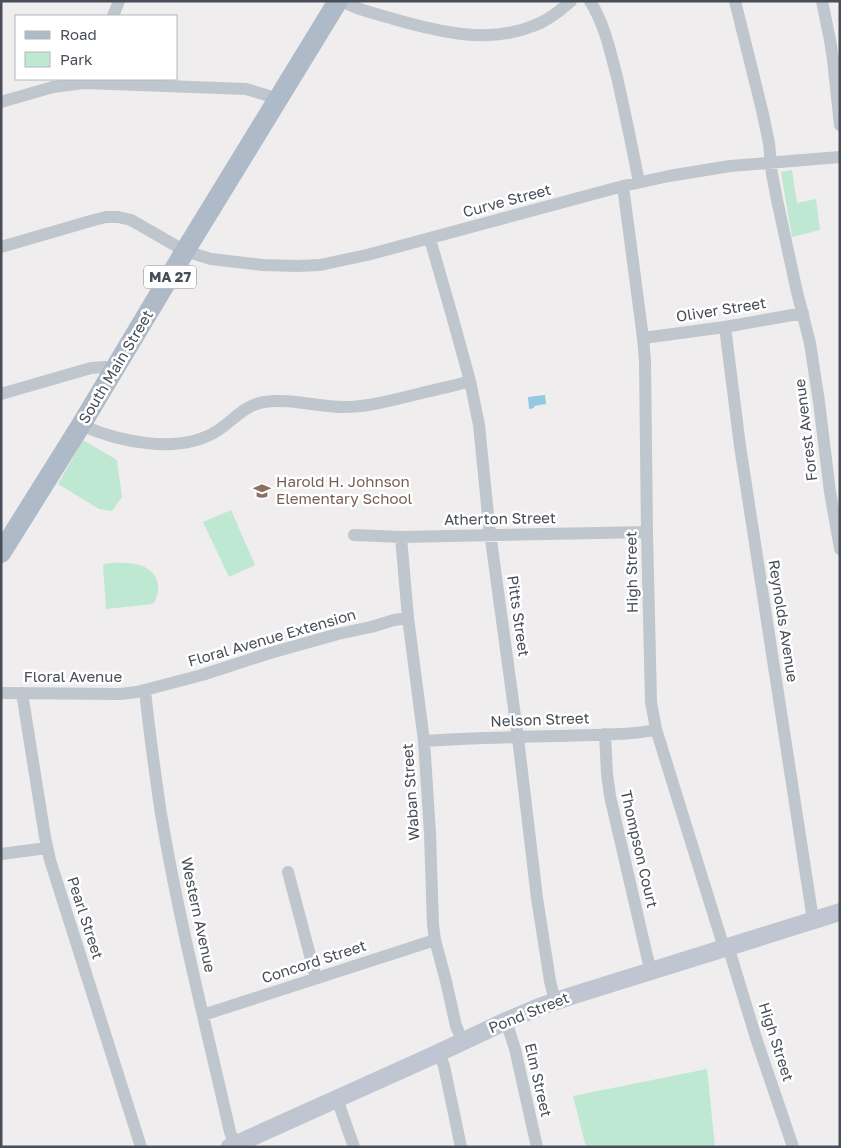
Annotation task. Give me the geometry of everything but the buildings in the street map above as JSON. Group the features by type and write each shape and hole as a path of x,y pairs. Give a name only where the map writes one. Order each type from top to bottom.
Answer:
{"main road":[{"name":"South Main Street","path":"1,553 81,425 338,1"}],"street":[{"path":"113,15 118,1"},
{"path":"342,1 358,8 434,30 450,33 489,35 513,32 534,26 553,15 571,1"},
{"path":"590,1 601,21 609,45 639,182"},
{"name":"Forest Avenue","path":"735,1 762,110 777,200 816,375 830,492 840,549"},
{"path":"822,1 832,47 840,125"},
{"path":"1,102 53,87 103,81 246,89 266,95 277,101"},
{"name":"Curve Street","path":"1,247 94,220 118,217 136,222 185,251 211,259 263,265 320,265 430,239 639,182 730,166 840,157"},
{"name":"High Street","path":"623,186 643,338 646,396 651,702 656,728 726,947 793,1147"},
{"name":"Pitts Street","path":"430,239 470,381 478,425 537,898 550,982 555,1001"},
{"name":"Oliver Street","path":"643,338 725,327 803,312"},
{"name":"Reynolds Avenue","path":"725,327 740,446 813,920"},
{"path":"1,394 91,368 106,367 114,370"},
{"path":"81,425 98,432 140,442 172,444 203,438 219,430 243,410 263,402 285,401 330,406 355,406 384,402 470,381"},
{"name":"Atherton Street","path":"354,535 400,537 647,532"},
{"name":"Waban Street","path":"400,537 408,618 424,741 435,940 456,1026 463,1042"},
{"name":"Floral Avenue Extension","path":"145,690 202,676 241,661 338,634 408,618"},
{"name":"Floral Avenue","path":"1,693 120,694 145,690"},
{"name":"Western Avenue","path":"145,690 151,748 165,835 232,1146"},
{"name":"Pearl Street","path":"22,693 47,848 53,871 141,1147"},
{"name":"Nelson Street","path":"424,741 644,732 656,728"},
{"name":"Thompson Court","path":"605,734 606,774 610,796 647,956 652,970"},
{"path":"1,854 47,848"},
{"path":"288,872 316,978"},
{"name":"Pond Street","path":"232,1146 506,1021 555,1001 840,912"},
{"name":"Concord Street","path":"203,1015 435,940"},
{"name":"Elm Street","path":"506,1021 514,1044 537,1147"},
{"path":"438,1053 444,1066 461,1147"},
{"path":"337,1099 354,1147"}],"green space":[{"path":"792,170 797,203 816,199 820,230 792,237 781,172"},
{"path":"83,440 117,460 122,497 112,511 99,509 58,484"},
{"path":"231,510 255,565 229,577 203,522"},
{"path":"103,564 140,565 152,572 156,578 158,588 153,604 106,609"},
{"path":"707,1069 715,1147 586,1147 573,1096"}],"water":[{"path":"545,395 546,404 529,409 528,397"}],"place":[{"name":"Harold H. Johnson Elementary School","path":"262,491"}]}
